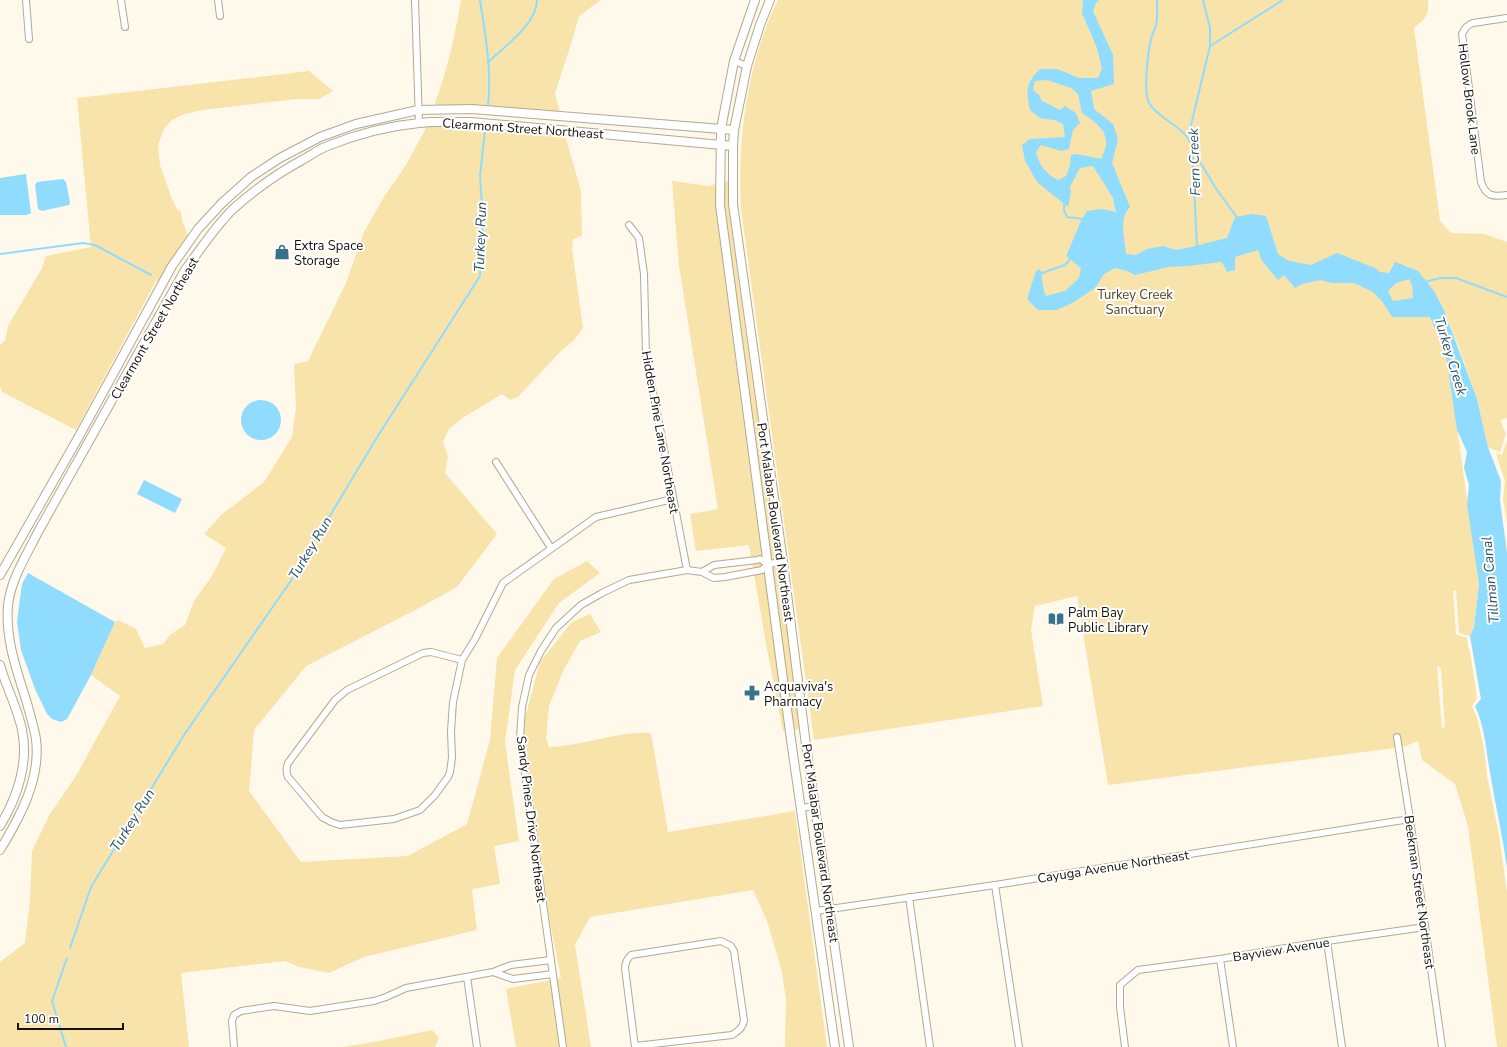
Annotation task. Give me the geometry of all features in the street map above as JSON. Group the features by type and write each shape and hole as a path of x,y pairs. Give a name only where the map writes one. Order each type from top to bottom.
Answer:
{"street":[{"path":"26,0 29,39"},
{"path":"121,0 125,27"},
{"path":"218,0 220,16"},
{"path":"415,0 419,122"},
{"name":"Port Malabar Boulevard Northeast","path":"755,0 734,61 721,129 720,205 801,808 835,1047"},
{"name":"Port Malabar Boulevard Northeast","path":"770,0 746,66 734,130 732,146 733,204 815,806 850,1047"},
{"name":"Hollow Brook Lane","path":"1507,18 1473,23 1464,28 1462,34 1481,182 1484,189 1490,195 1507,195"},
{"path":"734,61 746,66"},
{"name":"Clearmont Street Northeast","path":"0,575 78,438 172,266 198,229 217,208 251,177 280,158 320,136 356,124 418,110 472,109 734,130"},
{"name":"Clearmont Street Northeast","path":"0,850 18,820 31,789 35,761 36,740 13,660 8,632 8,605 16,575 38,532 185,270 213,232 232,211 282,171 325,147 383,129 419,122 471,122 732,146"},
{"name":"Hidden Pine Lane Northeast","path":"629,225 639,238 644,274 646,355 687,570"},
{"path":"496,462 551,548"},
{"path":"462,660 431,652 423,653 348,690 335,700 288,763 286,772 288,777 322,817 340,825 394,819 420,810 435,795 448,777 452,766 450,731 453,702 462,660 475,639 503,583 596,517 673,499"},
{"path":"702,572 714,565 760,559 768,564 782,562"},
{"name":"Sandy Pines Drive Northeast","path":"563,1047 520,738 522,707 529,675 541,651 556,628 580,605 629,580 687,570 702,572 714,578 720,578 762,570 768,564"},
{"path":"0,666 22,729 24,743 20,784 9,812 0,826"},
{"name":"Beekman Street Northeast","path":"1397,737 1410,818 1442,1047"},
{"path":"801,808 815,806"},
{"name":"Cayuga Avenue Northeast","path":"816,911 995,885 1410,818"},
{"path":"995,885 1019,1047"},
{"path":"909,897 930,1047"},
{"name":"Bayview Avenue","path":"1125,1047 1120,1007 1120,985 1138,970 1220,959 1327,941 1425,927"},
{"path":"721,941 731,946 734,951 744,1025 732,1035 635,1046 625,968 625,963 628,958 631,955 721,941"},
{"path":"1327,941 1342,1047"},
{"path":"1220,959 1233,1047"},
{"path":"234,1047 232,1020 234,1015 241,1011 274,1006 310,1011 367,1002 386,997 406,988 493,972 511,965 551,960"},
{"path":"520,964 522,978"},
{"path":"493,972 513,979 553,974"},
{"path":"467,977 477,1047"}],"green space":[{"path":"461,0 601,0 579,16 555,93 560,113 434,106 450,53"},
{"name":"Turkey Creek Sanctuary","path":"778,0 1428,0 1426,16 1414,28 1440,221 1451,233 1484,234 1507,242 1507,418 1500,420 1506,434 1500,452 1488,447 1477,399 1458,345 1439,301 1479,584 1474,627 1470,636 1459,633 1456,590 1453,591 1456,633 1457,635 1467,638 1468,648 1470,651 1477,698 1472,706 1477,718 1484,748 1487,776 1499,835 1507,893 1507,1047 1497,1047 1468,826 1455,784 1422,760 1418,741 1403,747 1108,785 1077,596 1035,606 1031,630 1043,706 814,740 741,209 741,156 746,102 759,49 767,24","holes":["1437,666 1441,668 1445,726 1442,730"]},
{"path":"309,71 333,91 319,99 297,99 202,110 185,114 172,120 164,129 158,145 160,165 172,199 178,211 181,211 182,220 188,236 159,282 156,281 76,430 2,392 0,386 0,345 5,341 8,326 42,268 46,256 91,247 77,98"},
{"path":"427,126 471,126 565,135 581,191 582,236 573,239 572,249 583,328 574,340 561,351 518,397 510,400 502,394 461,419 449,429 443,442 448,457 445,473 497,534 457,587 306,666 254,730 249,791 301,862 408,856 467,824 490,740 497,658 554,579 587,561 600,573 559,603 515,670 505,742 519,841 494,846 500,884 472,889 477,930 364,957 329,973 299,967 285,961 181,973 189,1047 0,1047 0,962 25,943 30,901 32,851 50,814 76,776 120,696 91,675 115,622 118,620 136,629 145,648 163,644 171,634 185,625 194,601 212,576 226,548 204,534 221,515 264,482 292,437 296,408 294,364 308,361 346,283 364,232 384,197 406,165"},
{"path":"672,181 708,186 716,184 716,205 726,286 786,731 783,731 749,545 696,551 690,514 718,509 679,266"},
{"path":"729,181 729,204 739,285 779,562 800,729 794,730 724,205 724,182"},
{"path":"1507,441 1507,523 1503,499 1505,481 1496,454 1502,455"},
{"path":"590,614 601,632 580,641 564,669 549,706 546,738 549,747 575,744 626,734 651,733 668,832 795,811 827,1047 785,1047 786,999 781,968 767,921 753,890 590,917 575,945 591,1047 516,1047 506,989 561,978 550,922 532,793 520,737 540,662 572,622"},
{"path":"432,1030 439,1038 435,1047 343,1047 379,1041"}],"water":[{"name":"Tillman Canal","path":"1083,0 1099,0 1093,11 1113,55 1114,84 1091,91 1094,109 1113,124 1118,139 1112,163 1130,207 1126,212 1123,223 1126,254 1136,255 1147,249 1163,246 1176,250 1227,238 1235,217 1252,214 1266,216 1278,254 1289,261 1311,265 1337,253 1375,268 1380,272 1389,273 1395,262 1418,271 1434,291 1444,310 1477,399 1488,447 1501,481 1500,500 1507,553 1507,868 1484,733 1475,706 1481,699 1470,636 1474,627 1479,584 1467,504 1469,485 1464,468 1467,452 1457,430 1446,355 1430,317 1392,317 1382,301 1373,292 1354,283 1332,283 1320,280 1302,284 1295,288 1284,275 1278,280 1262,261 1258,250 1235,257 1235,270 1227,272 1222,262 1169,267 1135,275 1115,268 1104,274 1095,288 1074,302 1057,310 1038,310 1027,299 1036,271 1040,269 1046,296 1065,291 1079,278 1081,268 1066,256 1087,211 1102,209 1116,212 1113,198 1093,166 1080,168 1070,187 1071,192 1068,207 1037,182 1025,161 1022,145 1030,139 1065,137 1063,124 1054,120 1040,118 1030,110 1027,92 1029,83 1040,69 1057,69 1079,78 1098,78 1102,69 1097,48 1082,13","holes":["1047,80 1071,88 1078,94 1082,113 1100,128 1106,140 1106,147 1101,159 1077,154 1071,155 1070,166 1066,176 1058,180 1044,169 1036,152 1041,145 1061,151 1069,149 1073,130 1080,123 1076,113 1065,106 1060,110 1042,101 1039,95 1033,90 1035,81","1409,279 1412,285 1413,298 1393,301 1388,291 1396,283"]},
{"path":"26,174 31,213 26,215 0,215 0,178"},
{"path":"63,179 66,182 70,202 69,205 42,211 38,209 35,185 37,182"},
{"path":"261,400 275,406 281,420 275,434 261,440 247,434 241,420 247,406"},
{"path":"144,480 182,499 175,513 137,494"},
{"path":"28,573 115,622 91,675 67,719 61,722 52,719 47,714 35,689 21,650 17,622 22,584"}],"waterway":[{"name":"Turkey Run","path":"480,0 489,66 488,104"},
{"path":"488,62 511,42 526,26 536,9 537,0"},
{"path":"1157,0 1157,22 1151,39 1147,62 1147,98 1149,103 1159,114 1184,133 1192,146"},
{"name":"Fern Creek","path":"1203,0 1210,28 1210,46"},
{"name":"Fern Creek","path":"1197,248 1191,125 1210,46 1283,0"},
{"name":"Turkey Run","path":"70,948 91,887 184,735 290,582 376,439 480,276 483,223 480,175 485,130"},
{"path":"1193,150 1215,187 1238,219"},
{"name":"Turkey Creek","path":"1064,203 1064,210 1067,217 1083,219"},
{"path":"0,254 83,243 95,245 151,275"},
{"name":"Turkey Creek","path":"1041,275 1042,273 1065,265 1071,258"},
{"path":"1424,282 1440,278 1456,278 1507,297"},
{"name":"Turkey Run","path":"66,1047 52,1001 67,958"}],"place":[{"name":"Extra Space Storage","path":"282,252"},
{"name":"Palm Bay Public Library","path":"1056,619"},
{"name":"Acquaviva's Pharmacy","path":"752,693"}]}
